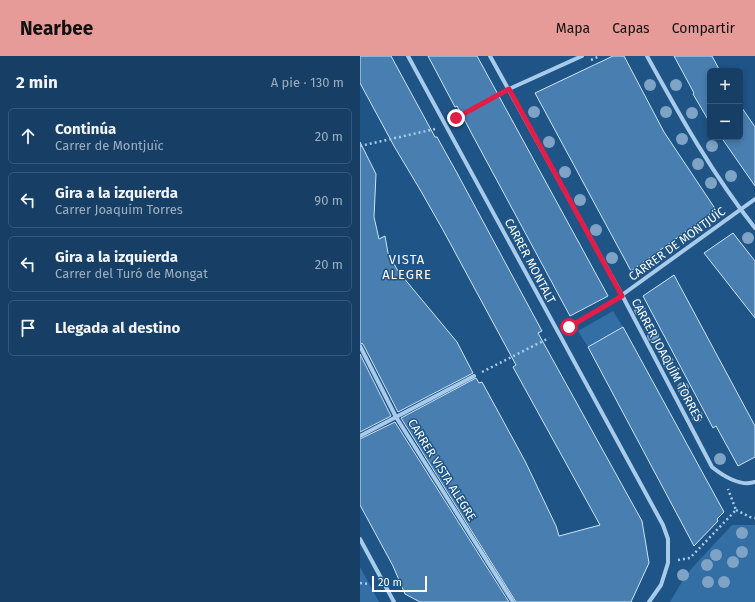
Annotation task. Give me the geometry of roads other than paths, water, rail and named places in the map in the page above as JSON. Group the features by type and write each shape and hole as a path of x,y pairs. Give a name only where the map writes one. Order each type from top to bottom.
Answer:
{"street":[{"name":"CARRER MONTALT","path":"408,56 663,525 668,539 668,563 661,585 649,602"},
{"name":"CARRER JOAQUÍM TORRES","path":"490,56 622,296 712,467 720,474 740,483 755,482"},
{"path":"509,89 532,80 582,56"},
{"path":"647,56 684,123 727,192 755,228"},
{"name":"CARRER DE MONTJUÏC","path":"622,296 755,199"},
{"name":"CARRER VISTA ALEGRE","path":"360,346 396,417 513,602"},
{"path":"360,436 474,376"},
{"path":"360,539 394,602"}],"district":[{"name":"VISTA ALEGRE","path":"407,266"}]}
